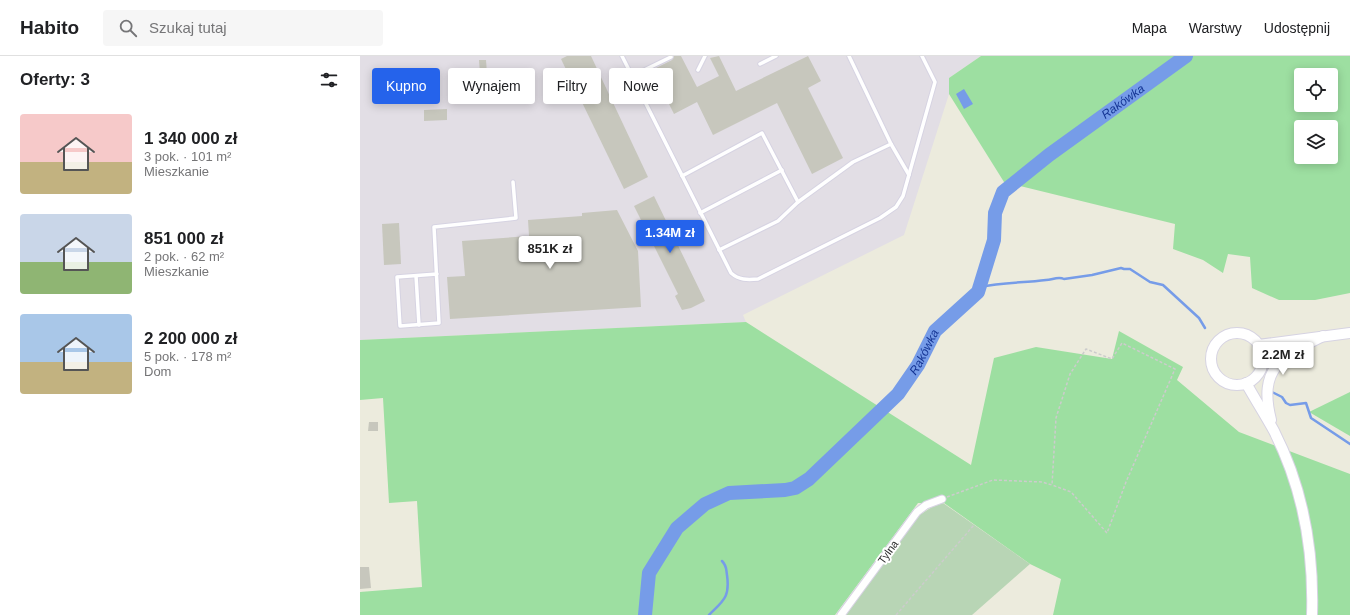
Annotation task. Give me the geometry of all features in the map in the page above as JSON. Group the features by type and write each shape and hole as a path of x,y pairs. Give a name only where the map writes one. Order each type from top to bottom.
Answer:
{"main road":[{"path":"1258,345 1350,333"},
{"path":"1232,334 1244,334 1250,336 1258,345 1263,359 1262,367 1258,374 1246,383 1230,384 1217,376 1211,362 1211,354 1213,348 1221,338 1232,334"},
{"path":"1274,432 1267,397 1268,382 1274,369 1287,356 1323,336"},
{"path":"1246,383 1274,432 1302,505 1311,550 1312,615"}],"street":[{"name":"Tylna","path":"841,615 917,512 926,505 942,499"}],"lane":[{"path":"622,56 628,68"},
{"path":"698,70 705,56"},
{"path":"760,64 776,56"},
{"path":"849,56 891,144 909,175"},
{"path":"646,104 731,272 736,277 747,280 758,279 880,218 896,207 904,196 935,82 922,56"},
{"path":"648,68 671,57"},
{"path":"682,176 762,132 798,202"},
{"path":"719,250 778,221 798,202 853,162 891,144"},
{"path":"700,212 782,170"},
{"path":"437,274 396,277 400,326 440,323 437,274 434,227 516,218 513,182"},
{"path":"416,276 419,325"}],"path":[{"path":"942,499 993,480 1042,482 1071,492 1107,533 1126,482 1175,370 1122,343 1112,359 1086,349 1070,374 1056,418 1052,485"},
{"path":"896,615 974,525"}],"shaded area":[{"path":"360,56 981,56 949,78 949,94 904,235 743,315 746,322 360,340"}],"green space":[{"path":"981,56 1350,56 1350,293 1315,300 1279,300 1252,288 1250,257 1228,254 1223,273 1203,260 1173,249 1175,224 1004,182 949,94 949,78"},
{"path":"746,322 971,465 994,358 1036,347 1112,359 1119,331 1183,367 1177,380 1239,432 1350,474 1350,615 1053,615 1061,579 1030,564 944,503 918,503 835,615 360,615 360,592 422,587 417,501 389,503 383,398 360,400 360,340"},
{"path":"1350,392 1350,436 1309,412"},
{"path":"943,503 1030,564 972,615 846,615 918,516 932,507"}],"water":[{"path":"964,89 973,104 964,109 956,94"}],"building":[{"path":"567,56 591,56 597,68 565,68 561,59"},
{"path":"674,56 681,56 697,87 719,76 710,58 719,56 736,91 808,56 821,81 808,88 843,158 812,174 777,103 713,135 697,102 674,114 669,104 673,104 673,68 656,68 672,60"},
{"path":"479,60 486,60 487,68 480,68"},
{"path":"601,77 609,94 609,104 614,104 648,177 624,189 583,104 601,104"},
{"path":"447,109 447,120 424,121 424,110"},
{"path":"654,196 705,301 691,308 682,310 675,296 678,294 634,206"},
{"path":"617,210 638,251 641,307 450,319 447,277 465,276 462,241 529,236 528,220 582,216 582,213"},
{"path":"399,223 401,264 384,265 382,224"},
{"path":"369,422 378,422 378,431 368,431"},
{"path":"360,567 369,567 371,588 360,589"}],"waterway":[{"name":"Rakówka","path":"645,615 649,573 677,528 705,504 729,493 785,490 795,488 809,479 898,394 918,365 935,331 978,292 994,240 995,213 1003,192 1049,155 1186,56"},
{"path":"980,287 1057,278 1064,279 1092,275 1121,268 1130,269 1150,282 1163,285 1199,318 1205,328"},
{"path":"1272,392 1282,397 1286,403 1290,405 1306,403 1311,418 1350,444"},
{"path":"709,615 722,602 727,593 728,582 726,569 725,564 722,561"}]}
